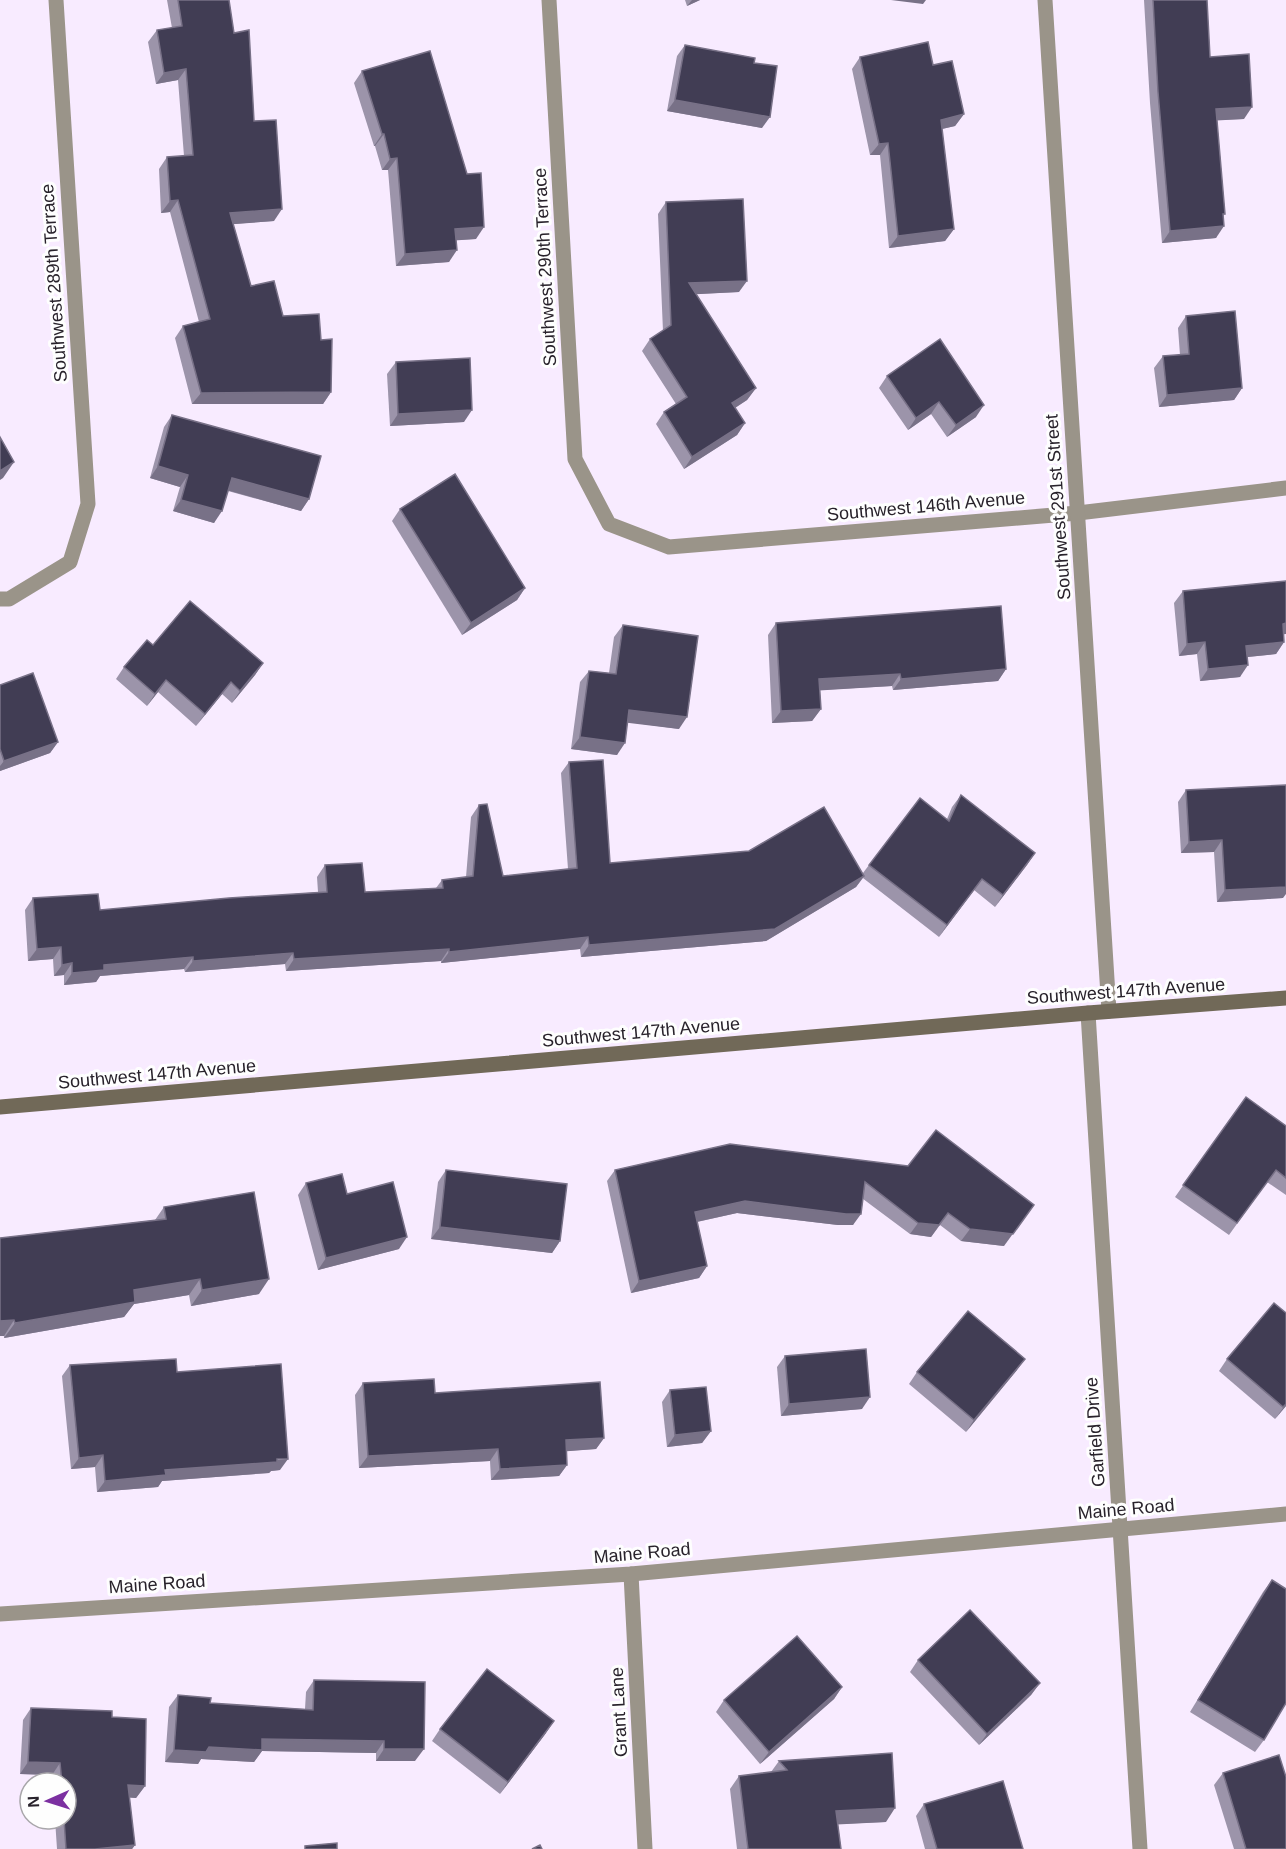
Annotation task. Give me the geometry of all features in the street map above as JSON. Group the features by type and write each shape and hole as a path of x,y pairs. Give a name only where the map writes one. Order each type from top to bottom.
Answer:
{"street":[{"name":"Southwest 289th Terrace","path":"0,599 9,599 70,562 88,504 56,0"},
{"name":"Southwest 290th Terrace","path":"549,0 575,459 609,524"},
{"name":"Southwest 291st Street","path":"1045,0 1109,1011"},
{"name":"Southwest 146th Avenue","path":"609,524 669,547 1078,513 1286,488"},
{"name":"Southwest 147th Avenue","path":"0,1107 1088,1012 1286,998"},
{"name":"Garfield Drive","path":"1088,1012 1140,1849"},
{"name":"Maine Road","path":"0,1614 631,1574 1286,1514"},
{"name":"Grant Lane","path":"631,1574 645,1849"}],"building":[{"path":"178,0 229,0 234,33 249,30 254,121 276,120 282,209 230,213 251,286 274,281 283,316 319,314 321,340 332,339 331,392 201,393 183,326 210,319 178,200 170,201 167,157 193,155 186,69 164,73 157,30 182,26"},
{"path":"1153,0 1207,0 1210,57 1249,54 1252,107 1216,109 1225,214 1223,214 1224,226 1170,231"},
{"path":"928,42 933,65 952,61 964,114 941,120 954,229 898,236 888,143 879,144 860,57"},
{"path":"685,45 755,58 754,63 777,66 770,117 675,100"},
{"path":"430,51 467,174 481,173 484,227 455,229 457,250 405,254 397,158 390,159 384,134 382,134 362,71"},
{"path":"743,199 747,281 689,283 756,388 732,403 745,423 692,457 664,412 687,397 650,339 671,325 666,202"},
{"path":"1235,311 1242,388 1167,395 1163,356 1189,354 1186,316"},
{"path":"940,339 984,405 956,425 939,402 916,418 887,376"},
{"path":"470,358 472,410 398,414 396,362"},
{"path":"172,415 321,456 309,499 232,478 222,511 181,500 188,475 158,466"},
{"path":"0,437 14,462 0,471"},
{"path":"455,474 525,588 471,623 400,509"},
{"path":"1286,581 1284,642 1246,646 1248,665 1208,669 1205,642 1187,644 1183,591"},
{"path":"190,601 263,663 240,691 231,682 205,714 166,680 155,694 124,667 147,640 153,645"},
{"path":"1001,606 1006,669 901,679 900,674 819,679 821,709 781,711 776,623"},
{"path":"623,625 698,636 687,717 629,710 625,743 580,737 589,671 616,674"},
{"path":"33,673 58,742 4,761 0,749 0,685"},
{"path":"603,760 610,863 749,851 824,807 864,876 775,929 589,945 588,937 449,952 449,949 294,959 293,953 193,961 193,957 104,965 104,970 72,973 72,963 62,965 61,947 37,949 33,898 98,894 100,910 327,892 325,865 362,863 365,892 443,888 442,880 473,876 479,805 487,804 503,876 577,868 569,762"},
{"path":"1286,785 1286,887 1225,890 1222,840 1189,842 1186,790"},
{"path":"961,795 1035,853 1003,895 982,879 947,925 869,865 920,798 949,821"},
{"path":"1246,1097 1286,1126 1286,1178 1276,1170 1237,1223 1183,1185"},
{"path":"936,1130 1034,1205 1013,1234 970,1229 948,1213 939,1225 918,1223 865,1182 861,1214 745,1201 695,1212 707,1266 639,1281 615,1170 730,1144 908,1166"},
{"path":"446,1170 567,1184 560,1241 440,1227"},
{"path":"342,1174 347,1194 393,1182 407,1237 326,1258 306,1183"},
{"path":"254,1192 269,1279 202,1290 200,1279 134,1290 135,1302 15,1323 14,1320 0,1321 0,1238 166,1219 164,1207"},
{"path":"1274,1303 1286,1313 1286,1404 1283,1407 1227,1359"},
{"path":"968,1311 1025,1359 974,1420 917,1372"},
{"path":"866,1349 870,1397 789,1404 785,1356"},
{"path":"176,1359 177,1372 281,1364 288,1459 277,1459 277,1462 165,1470 166,1475 105,1481 103,1455 79,1458 70,1365"},
{"path":"434,1379 435,1393 600,1382 604,1438 566,1440 567,1465 500,1469 498,1449 368,1456 363,1383"},
{"path":"706,1387 711,1431 675,1435 670,1390"},
{"path":"1272,1580 1286,1589 1286,1703 1264,1740 1198,1700"},
{"path":"970,1610 1040,1683 987,1734 918,1660"},
{"path":"797,1636 842,1687 769,1752 724,1700"},
{"path":"487,1669 554,1721 508,1782 440,1729"},
{"path":"314,1680 425,1682 424,1749 384,1749 384,1741 262,1739 262,1750 209,1747 206,1752 174,1750 178,1695 211,1698 210,1703 313,1710"},
{"path":"31,1708 112,1711 112,1717 146,1719 145,1786 128,1785 135,1845 66,1849 65,1831 78,1831 78,1771 61,1771 60,1763 28,1762"},
{"path":"892,1753 895,1808 836,1811 841,1849 748,1849 739,1776 787,1770 779,1761"},
{"path":"1279,1755 1286,1777 1286,1849 1246,1849 1223,1773"},
{"path":"1003,1781 1023,1849 937,1849 924,1804"},
{"path":"337,1843 337,1849 305,1849 305,1846"}]}
